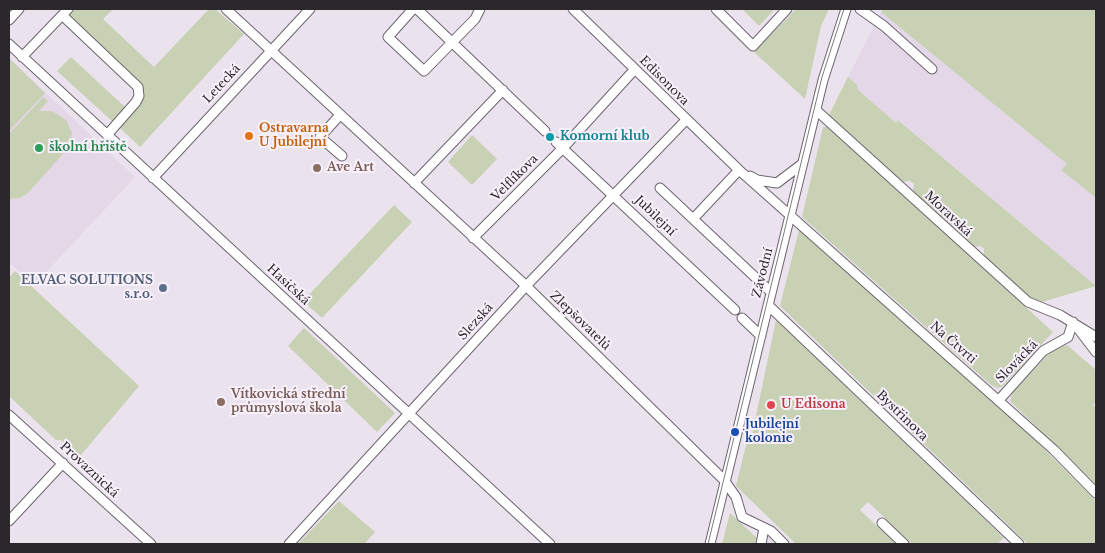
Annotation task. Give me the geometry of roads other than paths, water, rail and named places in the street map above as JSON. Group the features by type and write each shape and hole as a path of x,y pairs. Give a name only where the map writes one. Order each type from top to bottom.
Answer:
{"street":[{"path":"9,20 19,9"},
{"name":"Zlepšovatelů","path":"226,9 526,286 725,482 736,497 742,517 764,528 784,544"},
{"name":"Letecká","path":"153,178 310,9"},
{"path":"480,9 475,19 452,43 424,71 388,37 415,9 452,43 503,90 545,131"},
{"name":"Edisonova","path":"573,9 686,120 790,216"},
{"path":"716,9 753,46 787,9"},
{"name":"Závodní","path":"710,544 802,163 830,53 846,9"},
{"path":"860,9 884,26 932,70"},
{"path":"22,57 65,12 138,87 139,96 136,102 106,135"},
{"name":"Hasičská","path":"9,44 550,544"},
{"name":"Velflíkova","path":"473,238 560,145 635,69"},
{"path":"414,183 503,90"},
{"name":"Moravská","path":"816,110 1028,302 1073,322 1096,337"},
{"path":"340,115 320,137 342,156"},
{"name":"Slezská","path":"289,544 526,286 686,120"},
{"name":"Jubilejní","path":"560,145 735,310"},
{"name":"Edisonova","path":"739,170 757,180 777,183 802,163"},
{"path":"693,219 739,170"},
{"path":"660,188 771,292"},
{"name":"Na Čtvrti","path":"790,216 999,400 1054,450 1096,493"},
{"name":"Bystřinova","path":"768,305 1019,544"},
{"path":"742,318 761,336"},
{"path":"1073,322 1096,352"},
{"name":"Slovácká","path":"999,400 1043,351 1068,337 1073,322"},
{"name":"Provaznická","path":"9,415 151,544"},
{"path":"9,521 63,463"},
{"path":"882,523 904,544"},
{"path":"761,544 764,528"},
{"path":"1005,544 1012,537"}],"tunnel":[{"path":"545,131 556,142"}],"tram line":[{"path":"708,544 822,77 844,9"}],"place":[{"name":"Ostravarna U Jubilejní","path":"249,136"},
{"name":"Komorní klub","path":"550,137"},
{"name":"školní hřiště","path":"39,148"},
{"name":"Ave Art","path":"317,168"},
{"name":"ELVAC SOLUTIONS s.r.o.","path":"163,288"},
{"name":"Vítkovická střední průmyslová škola","path":"221,402"},
{"name":"U Edisona","path":"771,405"},
{"name":"Jubilejní kolonie","path":"735,432"}]}
